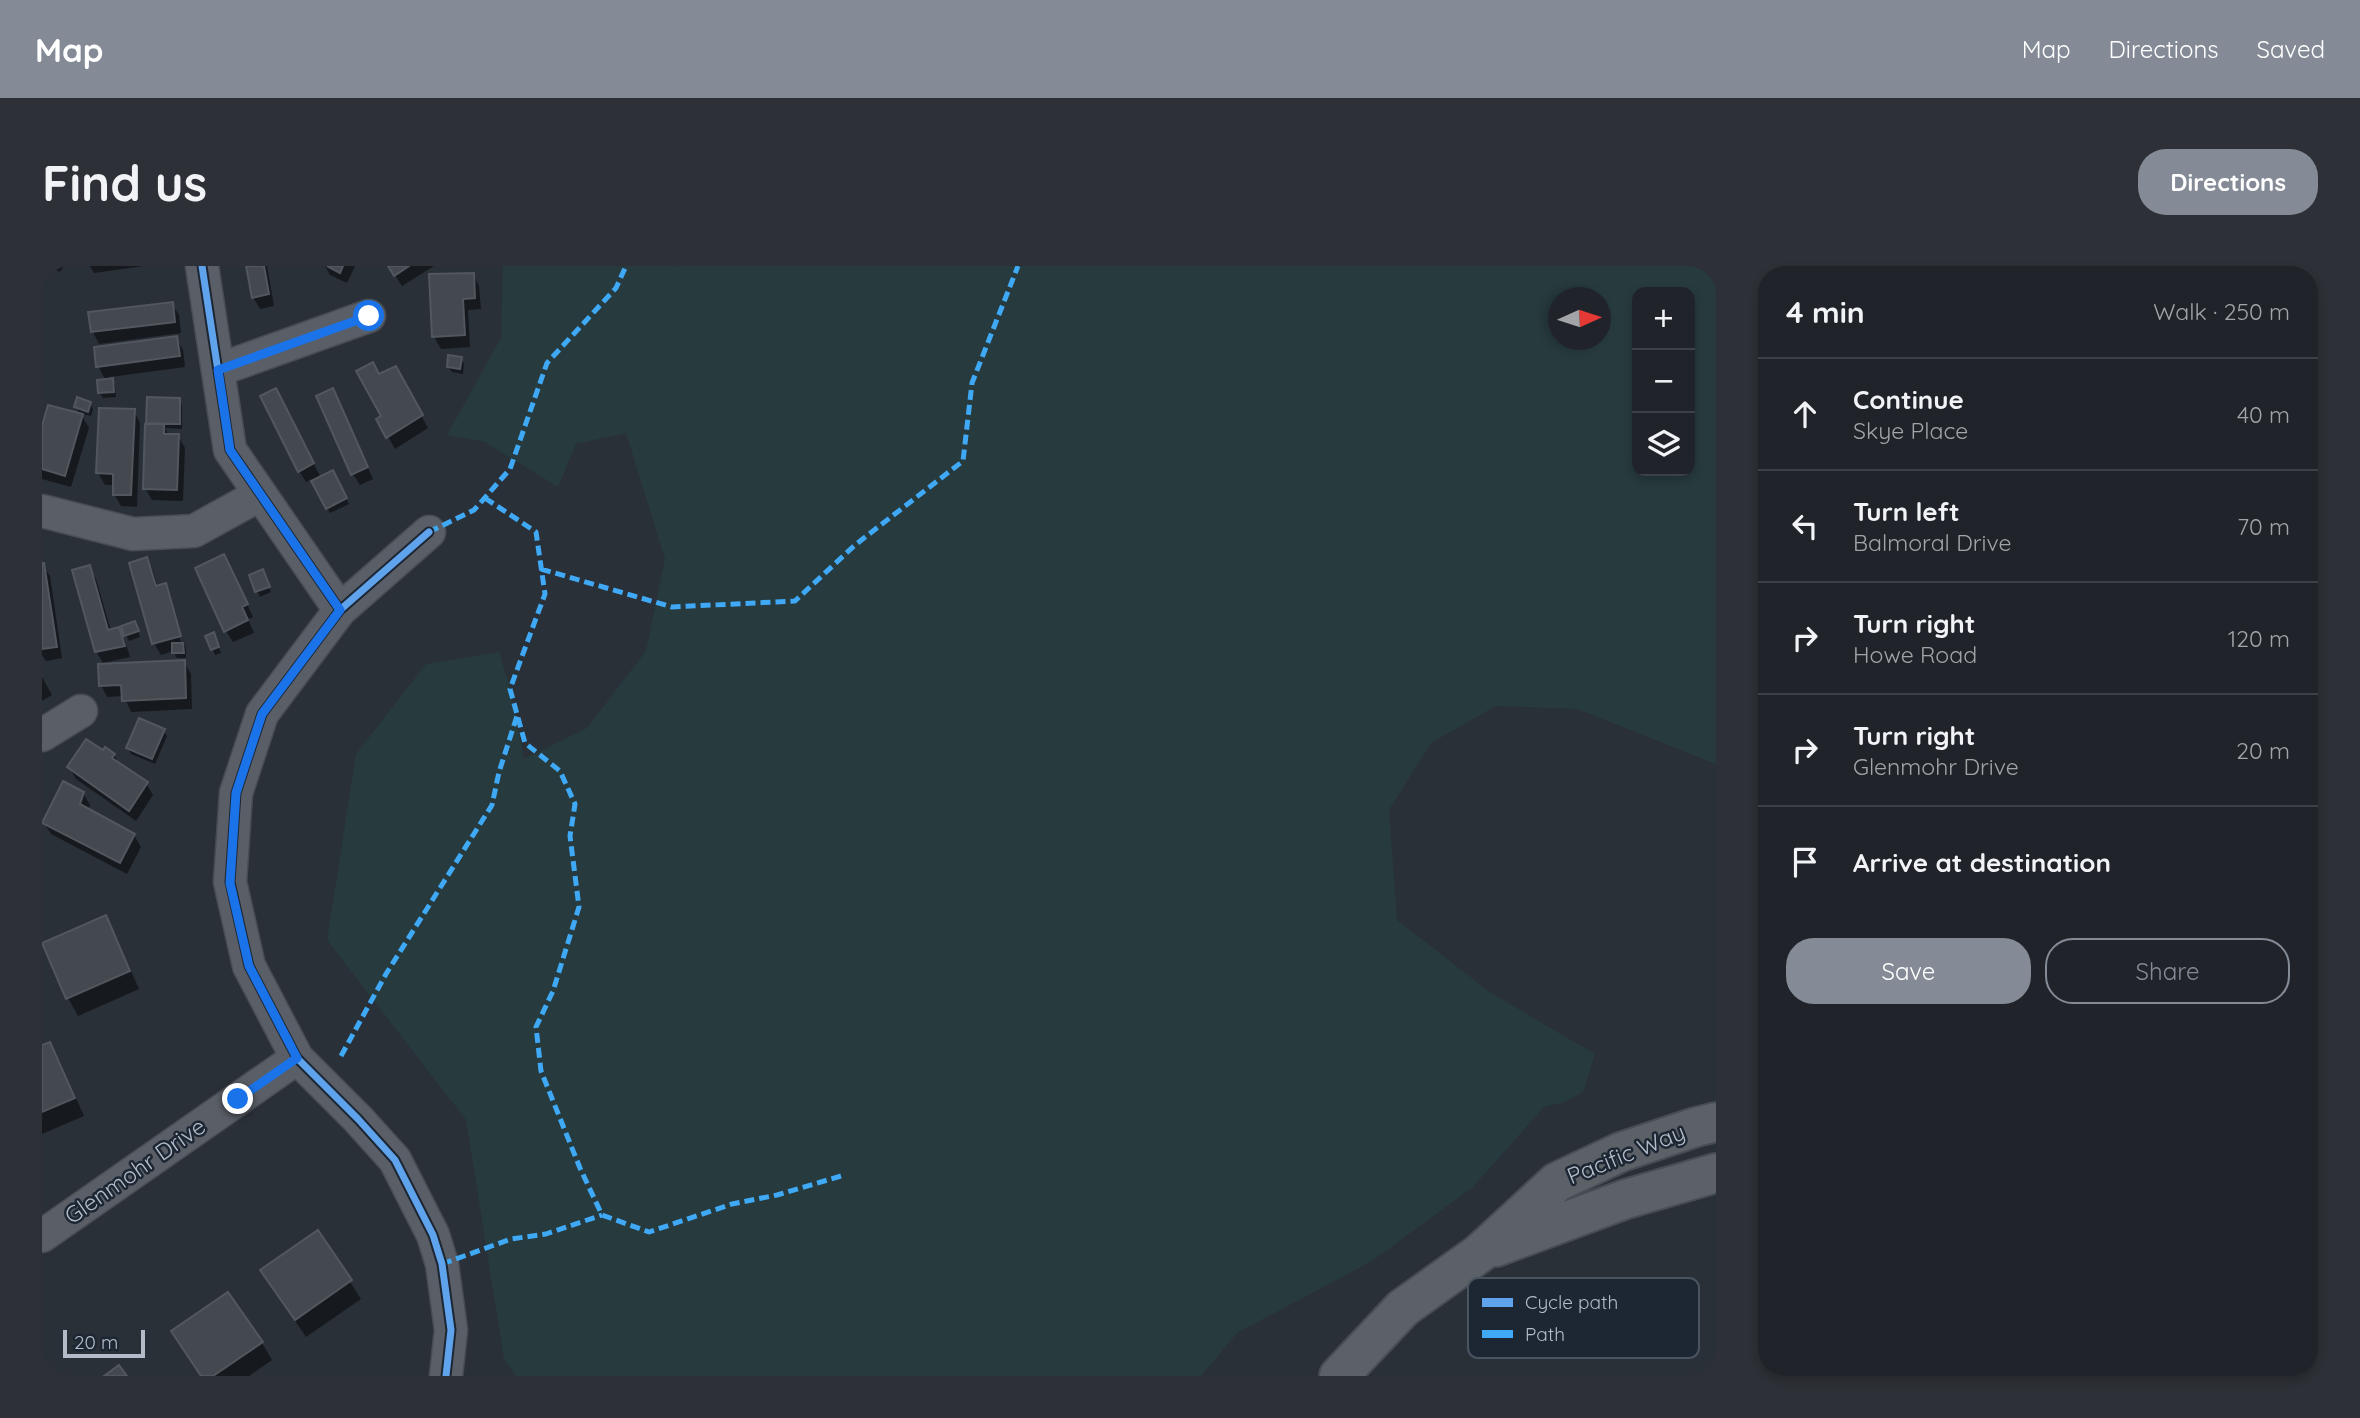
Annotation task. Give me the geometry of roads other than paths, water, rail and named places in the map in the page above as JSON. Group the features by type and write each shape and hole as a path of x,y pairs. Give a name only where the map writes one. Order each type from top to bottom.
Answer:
{"main road":[{"path":"1706,1125 1711,1174"},
{"name":"Pacific Way","path":"1339,1376 1403,1308 1480,1253 1557,1182 1621,1152 1706,1125"},
{"name":"Pacific Way","path":"1480,1253 1626,1199 1711,1174"}],"street":[{"path":"202,266 230,450 340,610"},
{"path":"218,370 369,316"},
{"path":"42,511 133,534 194,531 259,495"},
{"path":"429,532 340,610 262,714 236,793 230,883 249,966 297,1058 395,1160 433,1235 442,1264 451,1331 446,1376"},
{"path":"42,735 81,711"},
{"name":"Glenmohr Drive","path":"42,1236 297,1058"}]}
